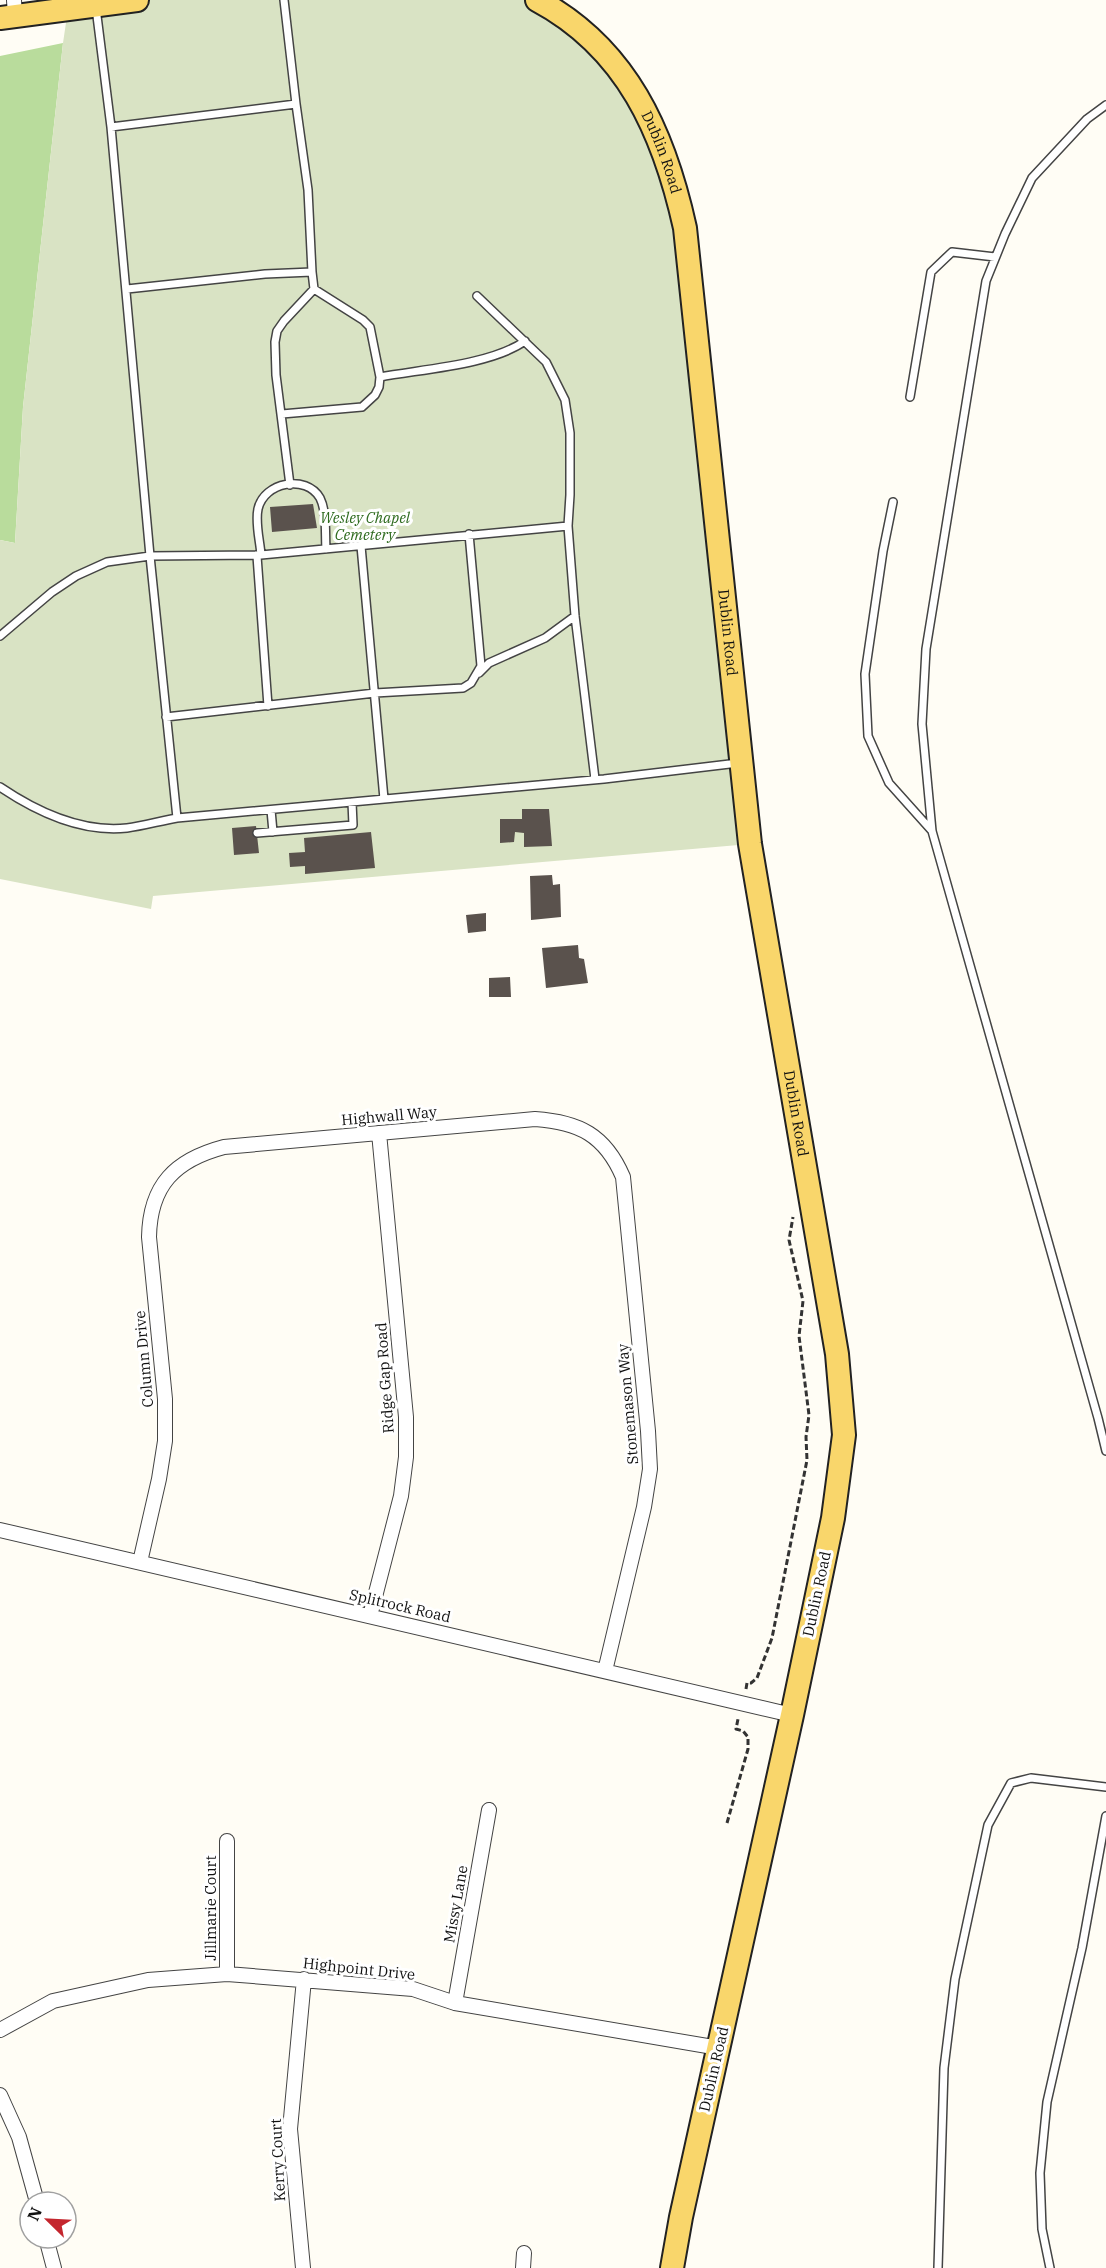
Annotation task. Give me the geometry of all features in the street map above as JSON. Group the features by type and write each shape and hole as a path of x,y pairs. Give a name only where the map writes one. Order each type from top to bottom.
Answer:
{"main road":[{"path":"10,12 95,6 137,0"},
{"name":"Dublin Road","path":"537,0 586,34 638,95 666,157 677,191 685,228 750,844 837,1354 844,1435 833,1518 792,1716 681,2217 672,2268"}],"street":[{"name":"Highwall Way","path":"184,1162 202,1152 224,1147 535,1119 567,1123 582,1128 596,1138"},
{"name":"Ridge Gap Road","path":"370,1616 401,1496 406,1457 406,1416 379,1133"},
{"name":"Stonemason Way","path":"596,1138 617,1163 626,1193 650,1469 644,1507 605,1671"},
{"name":"Column Drive","path":"140,1562 159,1479 165,1441 165,1399 149,1217 156,1195 167,1177 184,1162"},
{"name":"Splitrock Road","path":"0,1530 792,1716"},
{"name":"Missy Lane","path":"455,2003 489,1810"},
{"name":"Jillmarie Court","path":"227,1841 227,1974"},
{"name":"Highpoint Drive","path":"0,2030 53,2001 148,1980 227,1974 413,1989 455,2003 718,2048"},
{"name":"Kerry Court","path":"303,2268 290,2129 304,1979"},
{"path":"0,2095 19,2137 34,2190"},
{"path":"49,2250 54,2268"},
{"path":"523,2268 524,2253"}],"lane":[{"path":"284,0 308,190 314,289 277,332 274,349 290,485"},
{"path":"95,6 111,127 150,556 177,818"},
{"path":"111,127 296,104"},
{"path":"1106,105 1087,119 1032,178 986,281 926,649 922,724 932,831 1106,1451"},
{"path":"910,397 931,272 952,252 995,257"},
{"path":"127,289 265,274 312,272"},
{"path":"282,414 362,407 375,395 380,377 370,327 363,320 314,289"},
{"path":"477,296 546,362 565,400 570,433 568,526 575,616 595,779"},
{"path":"380,377 489,358 511,351 525,341"},
{"path":"268,706 258,508 267,494 277,486 302,483 312,488 321,500 326,549"},
{"path":"893,502 883,551 865,674 868,736 889,783 932,831"},
{"path":"0,636 32,607 76,576 108,562 150,556 259,556 568,526"},
{"path":"166,717 375,693 463,688 471,682 481,666 470,534"},
{"path":"361,546 384,799"},
{"path":"477,674 489,663 545,638 575,616"},
{"path":"0,788 31,807 54,816 82,825 105,829 128,828 177,818 741,763"},
{"path":"257,833 353,825 352,802"},
{"path":"271,810 273,832"},
{"path":"938,2268 944,2068 955,1979 988,1825 1011,1783 1030,1778 1106,1787"},
{"path":"1050,2268 1042,2229 1040,2173 1047,2102 1082,1948 1106,1816"}],"path":[{"path":"745,1691 747,1683 757,1678 772,1638 807,1460 806,1437 809,1415 799,1336 804,1301 789,1240 793,1214"},
{"path":"727,1823 748,1749 748,1737 743,1731 736,1729 738,1720"}],"green space":[{"name":"Wesley Chapel Cemetery","path":"137,0 537,0 586,34 666,157 750,844 153,896 151,909 0,879 0,540 15,543 23,407 68,9"},
{"path":"63,43 23,407 15,543 0,540 0,56"}],"building":[{"path":"313,504 317,528 272,532 270,507"},
{"path":"522,809 549,809 552,846 524,847 524,833 515,832 514,842 500,843 500,819 522,819"},
{"path":"256,826 259,853 234,855 232,828"},
{"path":"371,832 375,868 305,874 305,866 290,867 289,853 305,852 304,838"},
{"path":"552,875 553,885 560,884 561,917 531,920 530,876"},
{"path":"486,913 486,931 468,933 466,915"},
{"path":"578,945 579,958 584,959 588,983 546,988 542,948"},
{"path":"510,977 511,997 489,997 489,978"}]}
